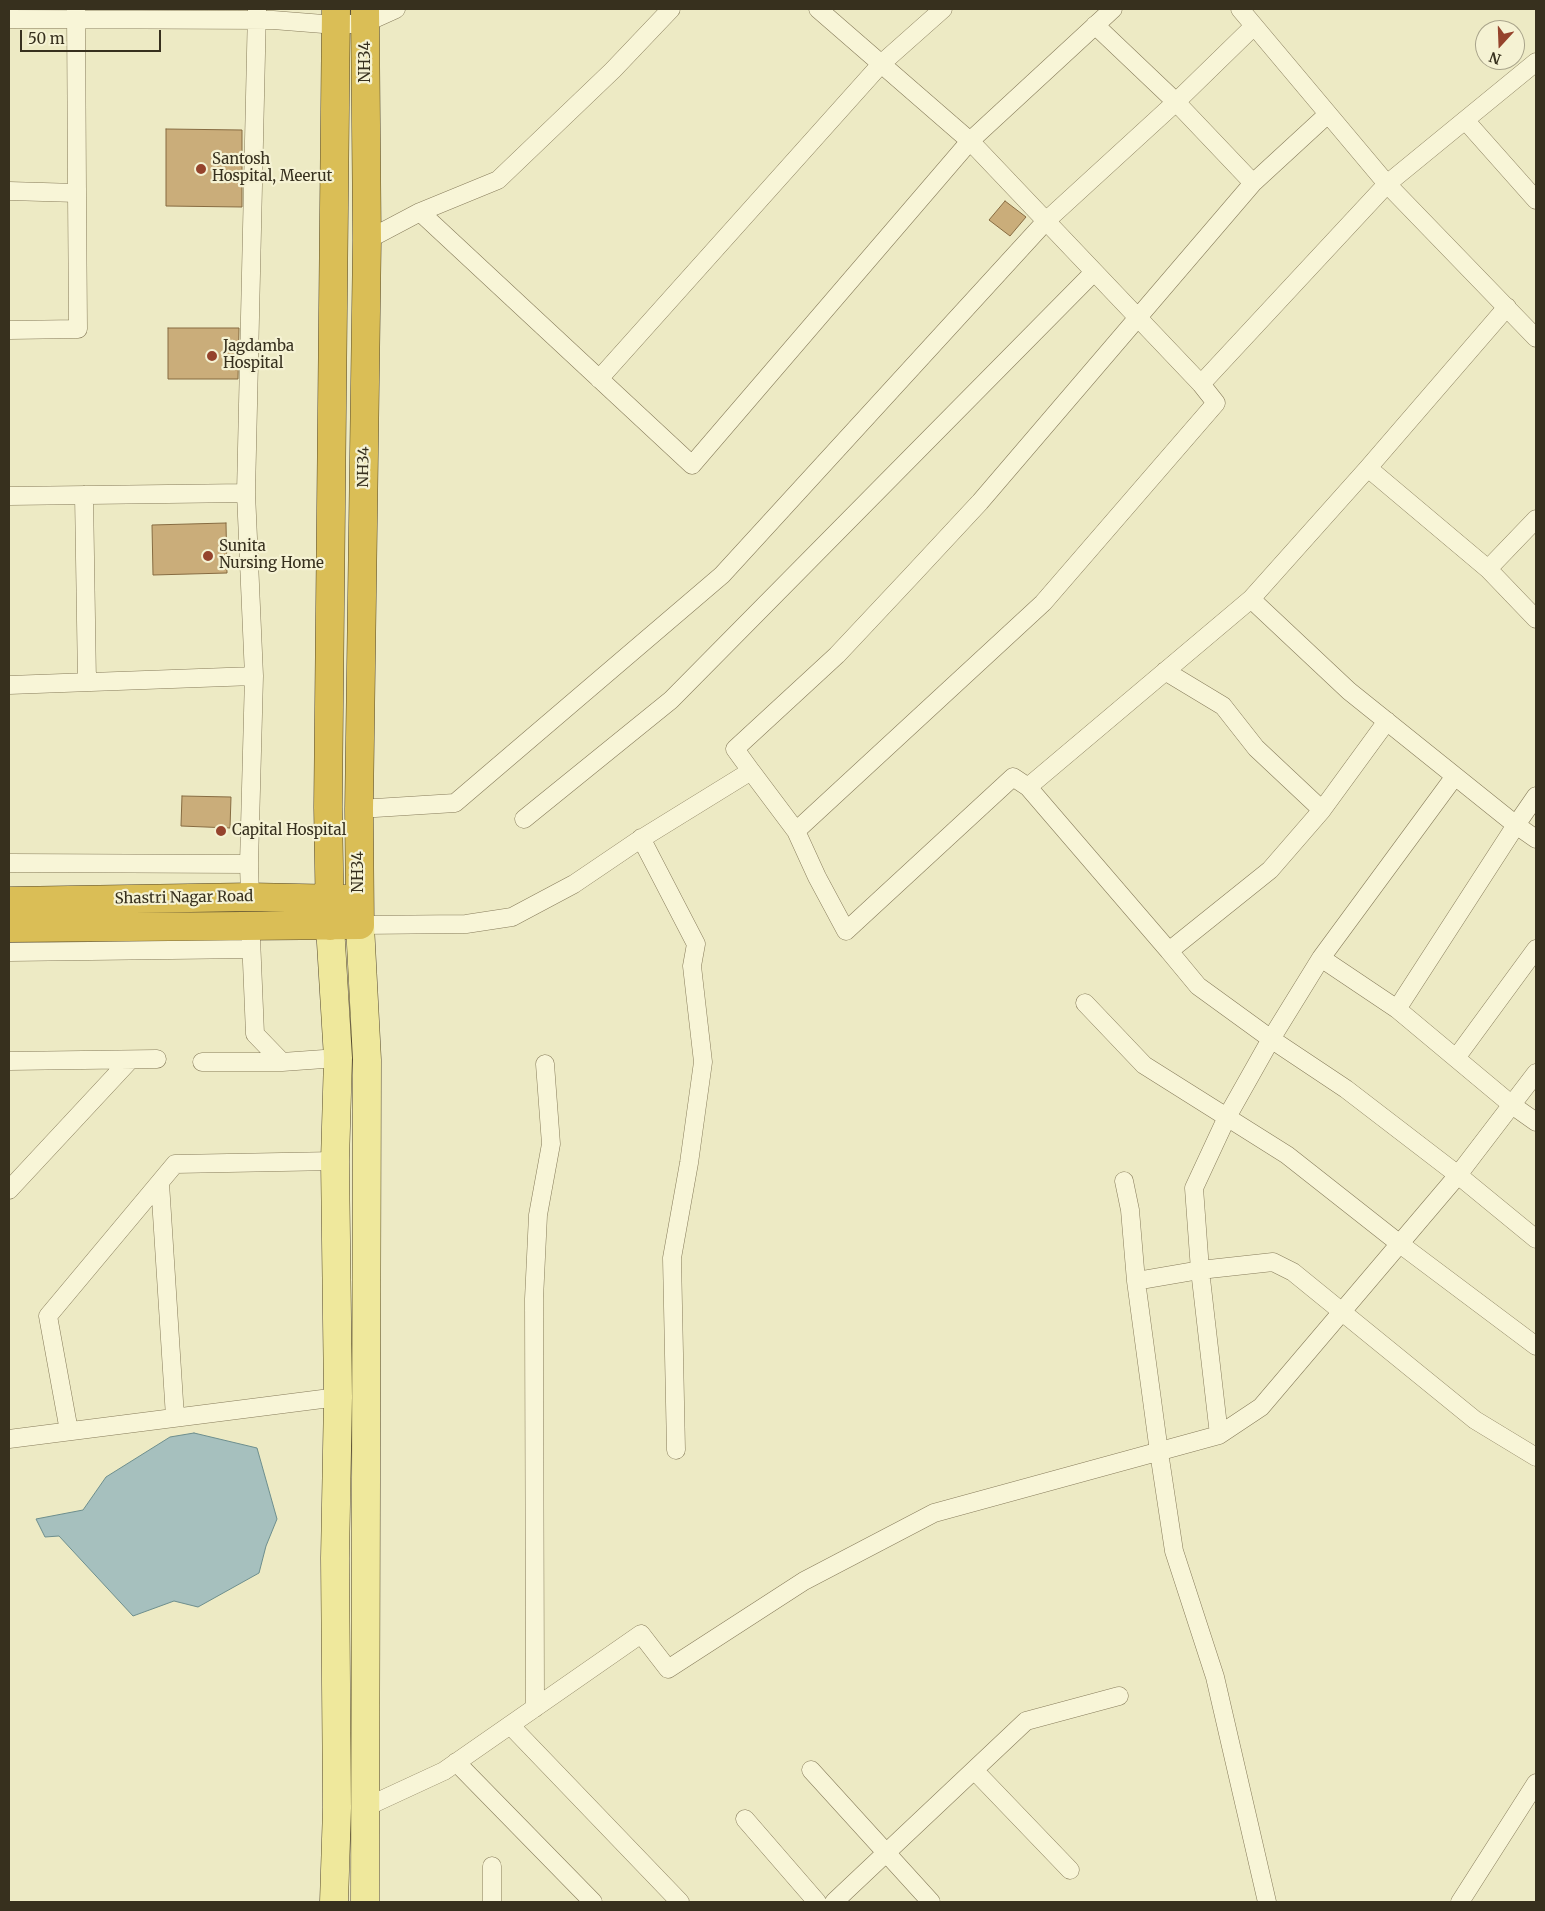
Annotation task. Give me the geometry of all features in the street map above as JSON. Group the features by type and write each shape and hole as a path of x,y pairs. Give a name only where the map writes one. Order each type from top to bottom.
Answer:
{"highway":[{"name":"NH34","path":"360,925 359,809 367,240 366,16"},
{"name":"NH34","path":"330,926 328,807 329,646 336,17"},
{"path":"332,373 365,373"},
{"path":"331,506 364,506"},
{"path":"329,646 362,647"},
{"path":"250,897 251,938"},
{"name":"Shastri Nagar Road","path":"9,901 250,897 359,898"},
{"path":"9,928 251,938 330,926 360,925"}],"main road":[{"path":"360,925 367,1080 365,1902"},
{"path":"330,926 338,1058 335,1161 338,1397 335,1558 337,1808 334,1902"},
{"path":"337,1808 364,1808"}],"street":[{"path":"9,19 76,14 257,14 336,17 366,16 396,9"},
{"path":"367,240 420,212 498,180 613,70 671,9"},
{"path":"796,830 1043,603 1216,403 1201,384 970,141 818,9"},
{"path":"600,379 881,64 943,9"},
{"path":"420,212 692,465 970,141 1113,9"},
{"path":"1240,9 1387,184 1536,338"},
{"path":"9,330 78,329 76,14"},
{"path":"250,897 249,864 254,676 246,493 257,14"},
{"path":"1095,25 1176,102 1253,182"},
{"path":"359,809 454,803 715,582 1046,221 1176,102 1254,26"},
{"path":"1201,384 1387,184 1535,66"},
{"path":"1328,114 1253,182 980,502 914,574 837,655 735,749 796,830 817,877 846,931 1013,777 1028,787 1198,986 1271,1039 1346,1088 1458,1175 1536,1239"},
{"path":"1465,120 1536,200"},
{"path":"9,191 77,193"},
{"path":"524,819 671,700 1094,272"},
{"path":"1028,787 1251,599 1368,468 1507,307"},
{"path":"1368,468 1488,569 1536,619"},
{"path":"9,496 246,493"},
{"path":"84,495 87,682"},
{"path":"1488,569 1536,519"},
{"path":"1251,599 1349,691 1536,839"},
{"path":"1165,671 1223,706 1256,748 1322,810"},
{"path":"9,685 254,676"},
{"path":"1169,951 1270,870 1322,810 1387,722"},
{"path":"360,925 466,924 512,917 574,884 641,838 751,771"},
{"path":"1219,1436 1200,1270 1194,1188 1227,1117 1271,1039 1321,958 1455,776"},
{"path":"1397,1009 1536,796"},
{"path":"641,838 696,944 692,966 703,1062 689,1163 672,1258 676,1450"},
{"path":"9,863 249,864"},
{"path":"9,952 251,938 255,1034 282,1062"},
{"path":"1456,1058 1536,949"},
{"path":"1321,958 1397,1009 1512,1105 1536,1122"},
{"path":"1085,1003 1144,1065 1287,1155 1400,1244 1536,1346"},
{"path":"202,1062 282,1062 338,1058"},
{"path":"9,1061 157,1059"},
{"path":"9,1190 130,1060"},
{"path":"535,1708 534,1300 538,1214 551,1144 545,1064"},
{"path":"364,1808 444,1771 641,1634 668,1669 804,1580 934,1513 1219,1436 1261,1407 1458,1175 1536,1073"},
{"path":"69,1431 48,1316 175,1164 335,1161"},
{"path":"1124,1181 1130,1210 1136,1281 1158,1452 1174,1551 1215,1677 1267,1902"},
{"path":"160,1183 175,1417"},
{"path":"1136,1281 1200,1270 1273,1262 1293,1272 1475,1420 1536,1457"},
{"path":"9,1439 338,1397"},
{"path":"834,1902 1026,1721 1119,1696"},
{"path":"510,1725 680,1902"},
{"path":"456,1762 593,1902"},
{"path":"811,1770 931,1902"},
{"path":"974,1770 1070,1870"},
{"path":"1460,1902 1536,1783"},
{"path":"745,1819 817,1902"},
{"path":"492,1866 492,1902"}],"water":[{"path":"194,1433 257,1448 277,1519 266,1546 259,1573 198,1607 174,1601 133,1616 59,1536 45,1537 36,1519 83,1510 106,1477 170,1437"}],"building":[{"path":"166,129 242,130 242,207 166,206"},
{"path":"1005,201 1026,217 1010,236 989,220"},
{"path":"168,328 239,328 238,379 168,379"},
{"path":"226,523 227,573 153,575 152,525"},
{"path":"182,796 231,797 230,828 181,826"}],"place":[{"name":"Santosh Hospital, Meerut","path":"201,169"},
{"name":"Jagdamba Hospital","path":"212,356"},
{"name":"Sunita Nursing Home","path":"208,556"},
{"name":"Capital Hospital","path":"221,831"}]}
